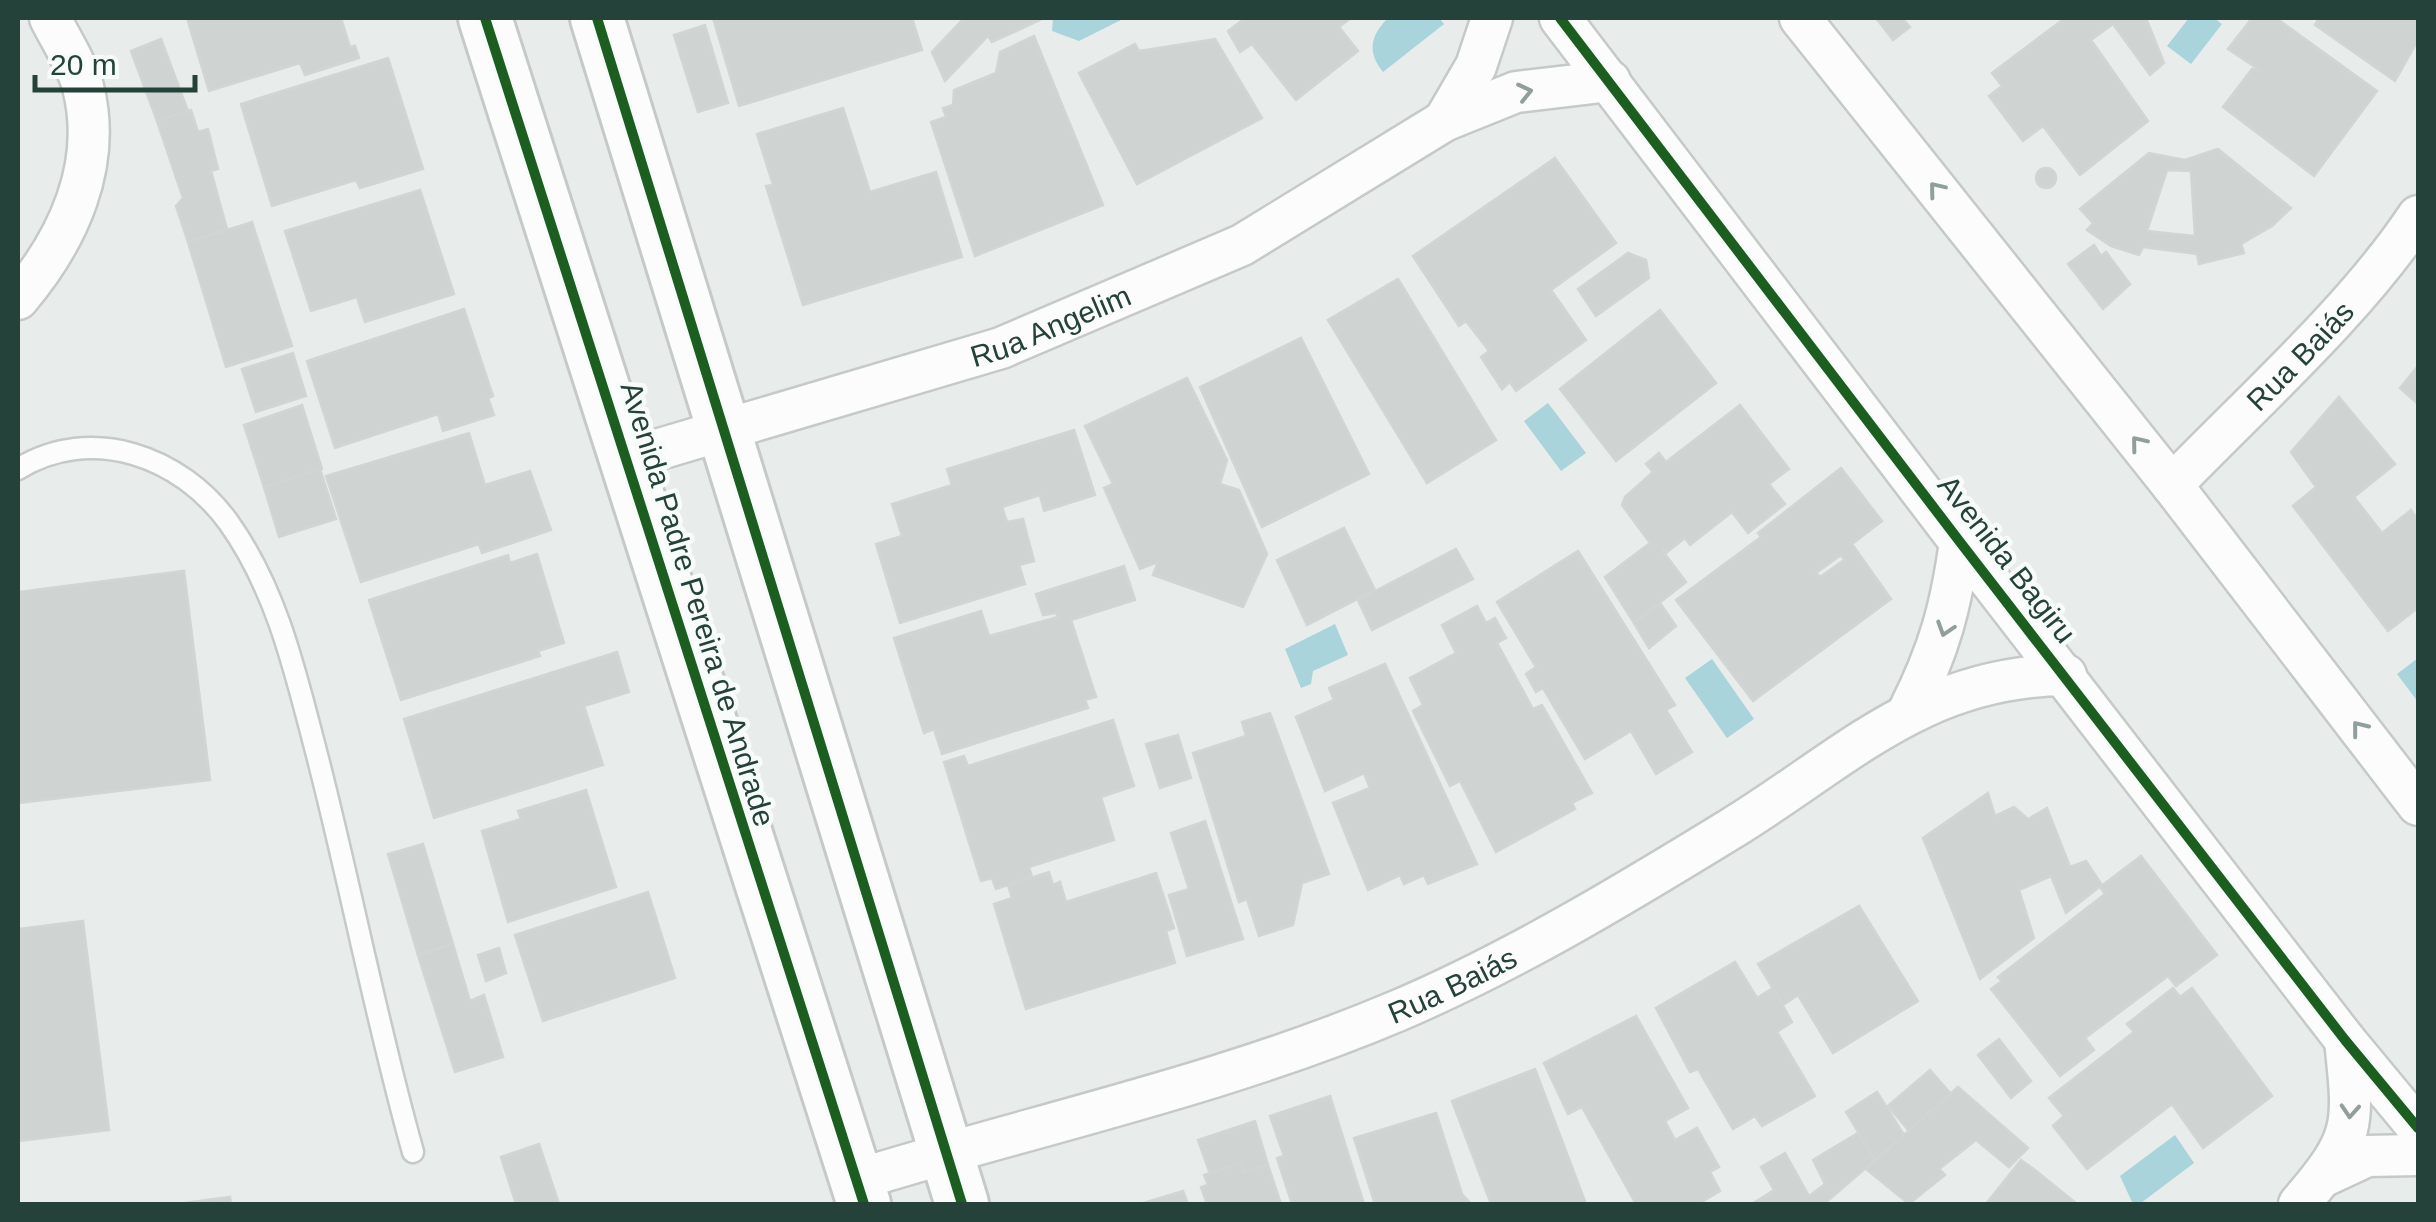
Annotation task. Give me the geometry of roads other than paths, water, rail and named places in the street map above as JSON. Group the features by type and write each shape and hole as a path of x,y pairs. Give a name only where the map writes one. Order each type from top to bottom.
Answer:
{"street":[{"path":"18,299 67,222 88,170 91,132 82,84 50,18"},
{"name":"Avenida Padre Pereira de Andrade","path":"485,18 860,1192 946,1154"},
{"path":"597,18 728,430 962,1204"},
{"name":"Rua Angelim","path":"1444,122 1476,66 1492,18"},
{"name":"Avenida Bagiru","path":"1560,18 1960,542 2345,1040 2418,1128"},
{"path":"1800,18 2172,485 2418,805"},
{"name":"Rua Angelim","path":"626,459 1001,348 1242,245 1444,122 1516,92 1610,81"},
{"name":"Rua Baiás","path":"2172,485 2308,345 2401,243 2418,216"},
{"path":"1910,710 1951,612 1960,542"},
{"name":"Rua Baiás","path":"946,1154 1261,1063 1400,1010 1567,925 1732,829 1910,710 1985,682 2066,675"},
{"path":"2312,1190 2346,1142 2352,1105 2345,1040"},
{"path":"2312,1190 2366,1156 2418,1155"}],"lane":[{"path":"18,469 36,458 91,445 144,456 188,480 228,522 256,568 289,646 358,913 413,1152"}],"water":[{"path":"1053,18 1125,18 1079,41 1052,31"},
{"path":"1388,18 1439,18 1444,24 1383,72 1374,58 1373,44 1377,31"},
{"path":"2189,18 2214,18 2222,24 2191,64 2167,46"},
{"path":"1548,403 1586,453 1561,471 1524,421"},
{"path":"1335,624 1348,655 1313,671 1311,684 1301,688 1285,649"},
{"path":"2418,658 2418,702 2397,674"},
{"path":"1712,659 1754,719 1727,738 1685,678"},
{"path":"2175,1135 2194,1163 2141,1203 2132,1202 2120,1176"}]}
